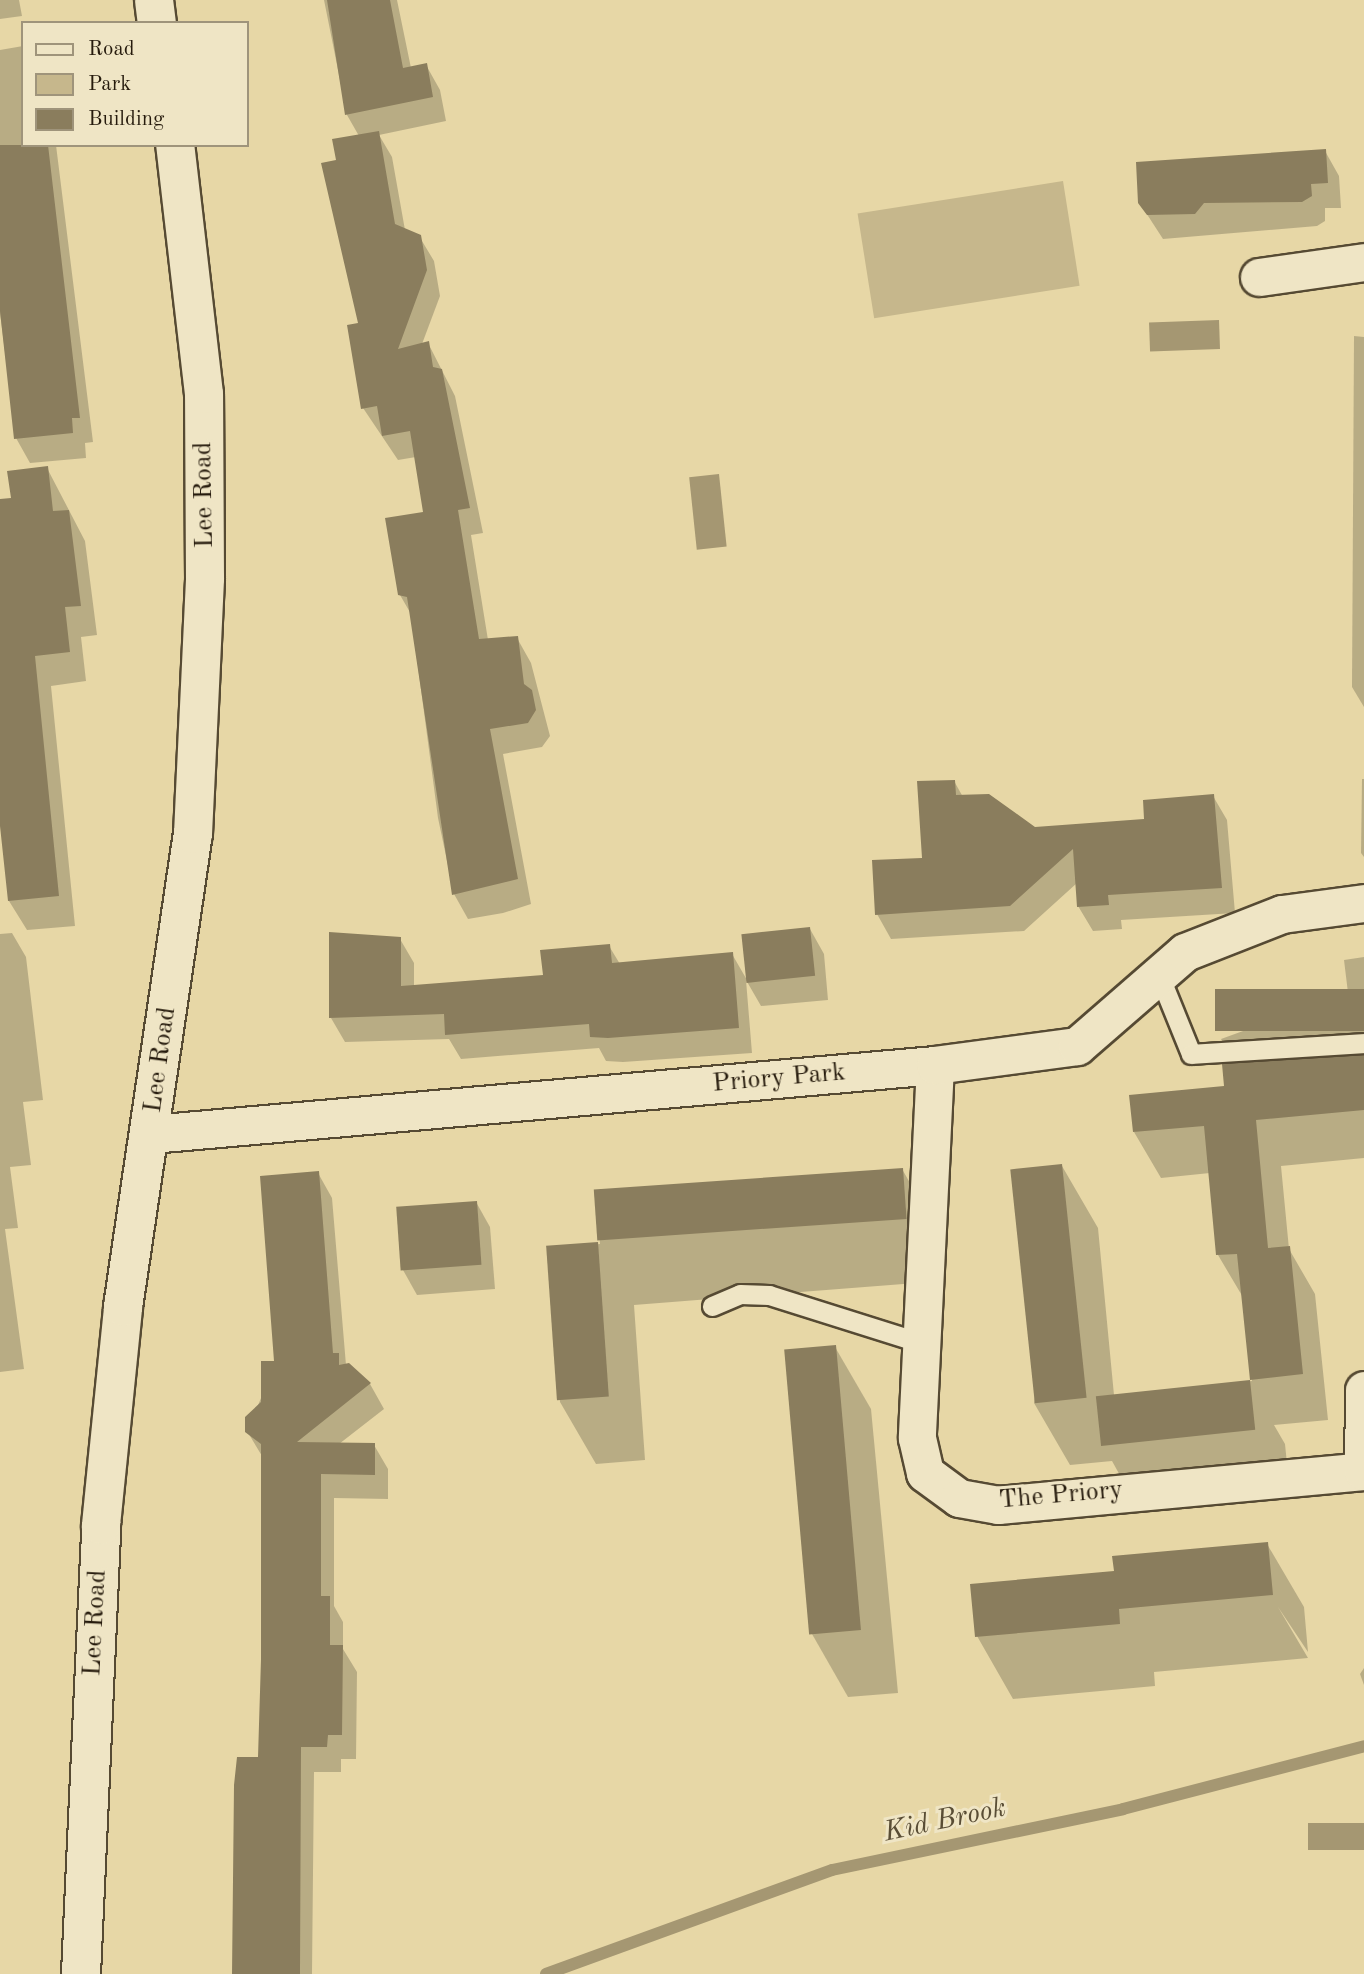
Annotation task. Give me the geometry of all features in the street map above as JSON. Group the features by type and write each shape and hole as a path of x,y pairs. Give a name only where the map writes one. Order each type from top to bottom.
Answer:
{"main road":[{"path":"153,0 157,21"},
{"name":"Lee Road","path":"81,1974 101,1525 123,1307 151,1134 193,834 205,578 204,394 175,147"}],"street":[{"path":"1259,277 1364,262"},
{"name":"Priory Park","path":"151,1134 934,1065 1077,1046 1185,952 1282,914 1364,904"},
{"name":"The Priory","path":"934,1065 917,1438 925,1473 959,1497 998,1505 1363,1471 1364,1391"}],"lane":[{"path":"1159,975 1191,1054 1364,1043"},
{"path":"712,1306 740,1294 769,1295 921,1343"}],"green space":[{"path":"1063,181 1080,286 874,318 858,214"}],"shaded area":[{"path":"1219,320 1220,349 1150,351 1149,322"},
{"path":"719,474 727,547 697,550 689,477"},
{"path":"1308,1823 1364,1823 1364,1850 1308,1850"}],"building":[{"path":"327,0 390,0 403,68 427,63 433,97 345,115"},
{"path":"379,131 395,224 421,235 427,270 398,349 429,341 433,367 442,369 470,508 458,510 479,639 518,636 524,684 532,690 536,710 528,723 490,729 518,879 452,895 407,597 398,595 385,518 423,512 410,431 382,436 377,406 361,409 347,325 358,323 321,163 336,160 332,139"},
{"path":"0,145 48,147 80,418 72,418 73,433 14,439 0,311"},
{"path":"1326,149 1328,183 1311,184 1312,196 1302,202 1204,203 1195,214 1147,215 1138,203 1136,162"},
{"path":"48,466 53,511 69,510 81,606 65,607 70,652 35,656 59,896 8,901 0,826 0,499 11,498 7,471"},
{"path":"955,780 956,795 989,794 1035,827 1144,819 1143,800 1214,794 1222,888 1108,895 1109,905 1077,907 1073,849 1010,906 875,915 872,860 922,858 917,781"},
{"path":"810,927 815,976 746,983 741,934"},
{"path":"329,932 401,937 401,986 543,975 540,950 610,944 612,963 733,952 739,1028 608,1038 590,1037 589,1024 445,1035 444,1014 329,1018"},
{"path":"1215,989 1364,989 1364,1031 1215,1031"},
{"path":"1364,1055 1364,1110 1256,1120 1268,1248 1290,1246 1303,1374 1250,1380 1237,1254 1216,1255 1204,1126 1133,1132 1129,1095 1224,1086 1222,1064"},
{"path":"1062,1164 1087,1398 1035,1403 1010,1169"},
{"path":"903,1168 907,1219 597,1241 594,1190"},
{"path":"319,1171 333,1353 339,1353 339,1365 349,1363 371,1383 297,1442 375,1443 375,1475 321,1474 321,1596 330,1596 330,1645 343,1645 342,1735 328,1735 327,1747 301,1747 300,1974 232,1974 234,1785 237,1757 258,1757 261,1659 261,1444 245,1432 245,1417 261,1402 261,1361 274,1361 260,1176"},
{"path":"477,1201 481,1265 401,1270 396,1207"},
{"path":"598,1242 609,1397 557,1400 546,1246"},
{"path":"836,1345 861,1630 809,1634 784,1350"},
{"path":"1250,1380 1255,1430 1101,1446 1096,1396"},
{"path":"1268,1542 1273,1595 1119,1609 1120,1624 975,1637 970,1584 1114,1571 1112,1556"}],"waterway":[{"name":"Kid Brook","path":"546,1974 832,1870 1123,1809 1364,1746"}]}
